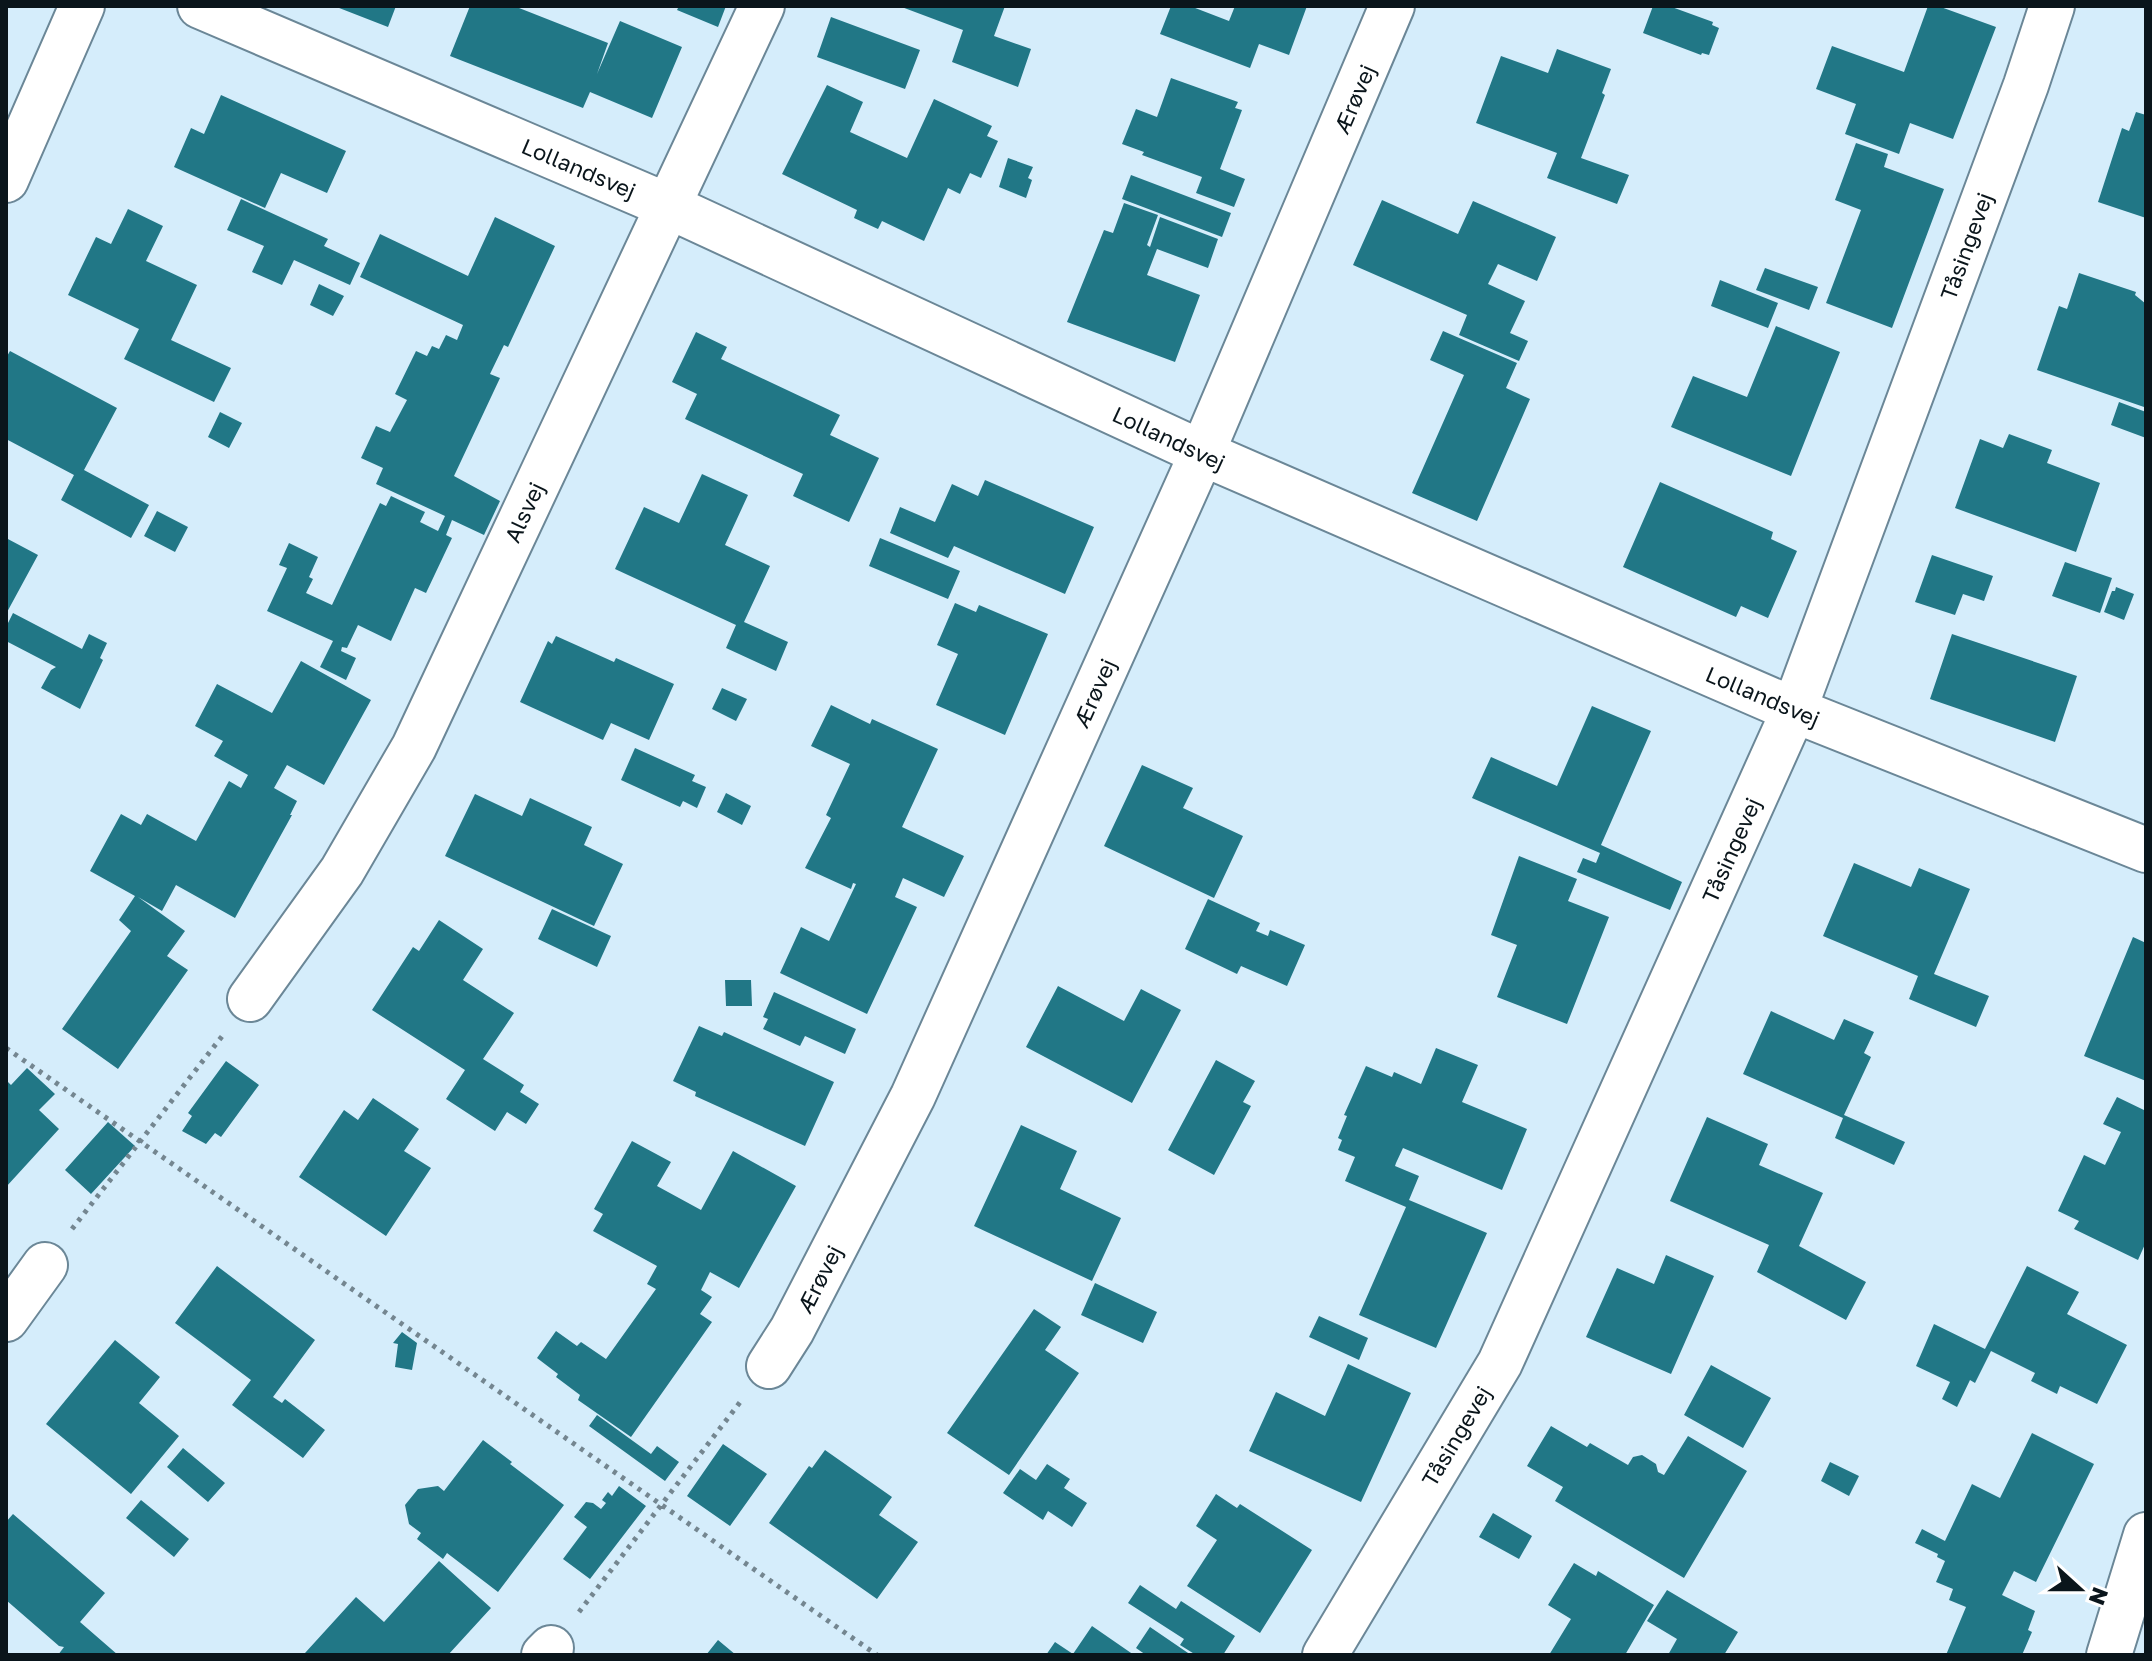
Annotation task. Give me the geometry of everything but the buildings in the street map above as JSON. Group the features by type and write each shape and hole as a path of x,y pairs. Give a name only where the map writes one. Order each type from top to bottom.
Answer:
{"street":[{"path":"6,180 82,6"},
{"name":"Lollandsvej","path":"200,6 666,205 1202,453 1794,710 2146,850"},
{"name":"Alsvej","path":"250,999 342,871 414,747 762,6"},
{"name":"Ærøvej","path":"769,1366 792,1330 913,1096 1202,453 1392,6"},
{"name":"Tåsingevej","path":"1325,1655 1500,1363 1794,710 2021,100 2052,6"},
{"path":"6,1319 45,1265"},
{"path":"2109,1655 2146,1535"}],"path":[{"path":"45,1265 250,999"},
{"path":"6,1048 877,1655"},
{"path":"548,1651 769,1366"}]}
